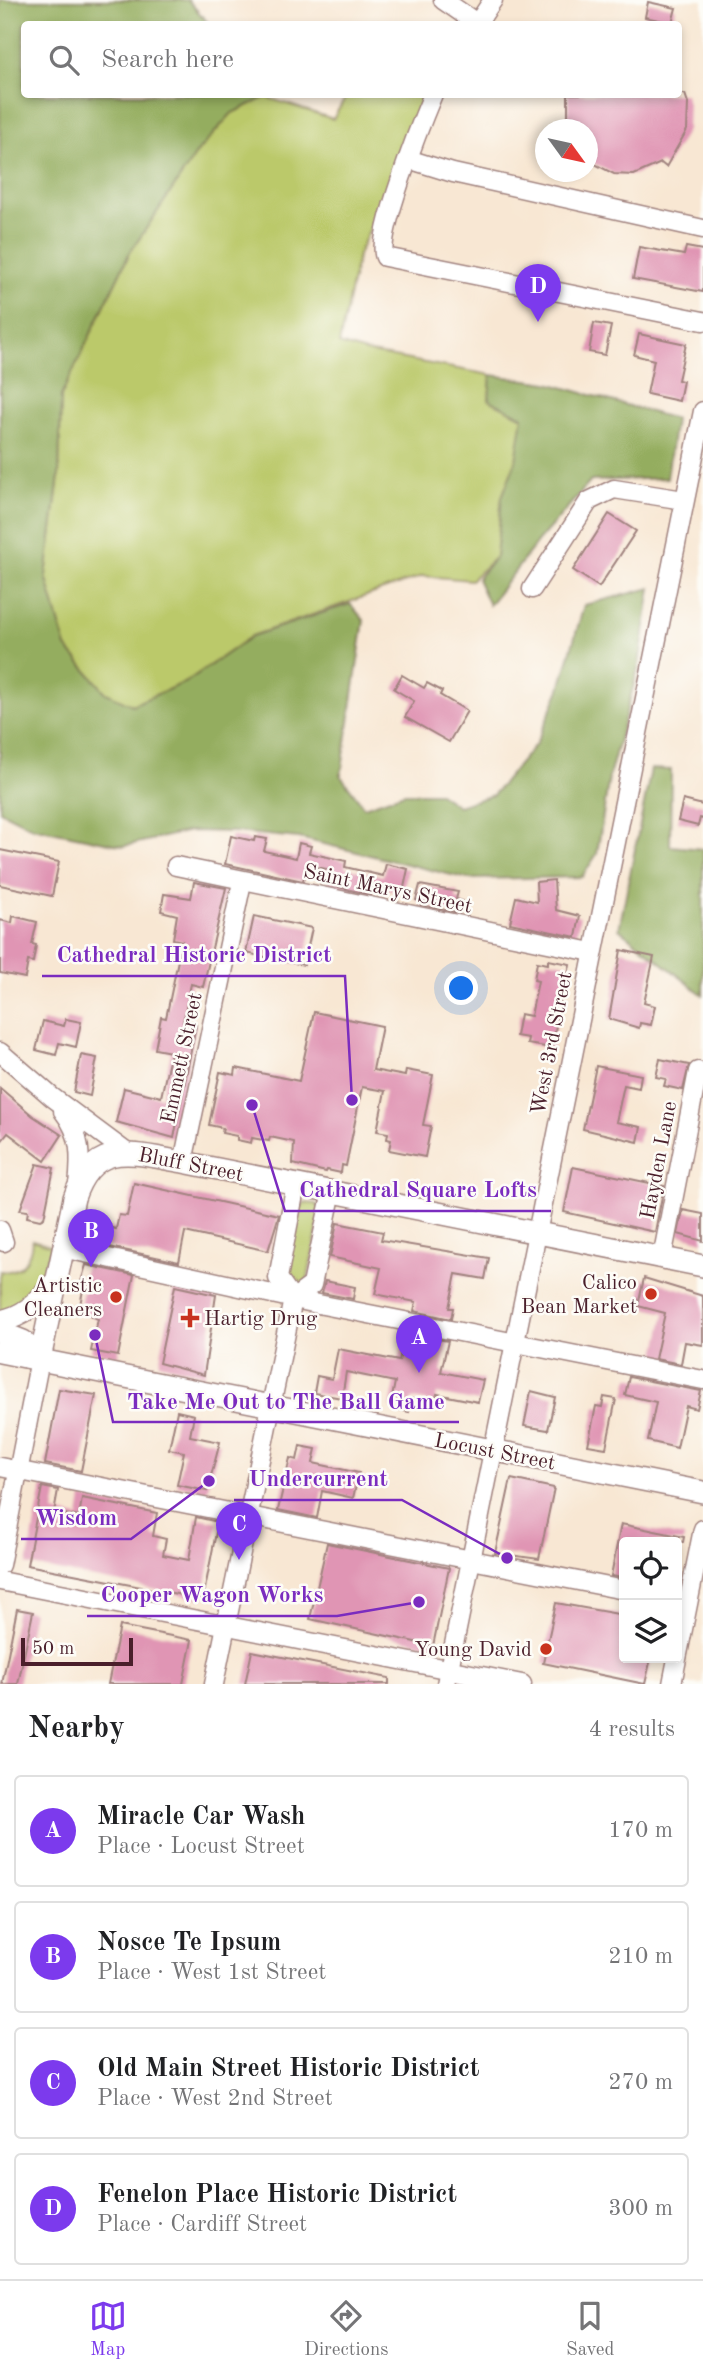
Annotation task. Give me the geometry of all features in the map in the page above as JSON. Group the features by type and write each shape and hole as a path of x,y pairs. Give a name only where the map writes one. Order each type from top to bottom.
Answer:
{"main road":[{"name":"Bluff Street","path":"127,1152 703,1266"},
{"path":"40,1359 53,1283 78,1187 99,1159 107,1154 127,1152"},
{"path":"0,1321 10,1319 32,1307 53,1283"},
{"path":"0,1332 23,1341 40,1359"},
{"name":"Locust Street","path":"0,1352 703,1492"}],"street":[{"path":"443,0 474,21"},
{"path":"480,21 493,0"},
{"path":"431,98 408,159 384,237 382,253 385,257 703,321"},
{"path":"408,159 453,173 703,229"},
{"name":"West 3rd Street","path":"448,1677 703,411"},
{"path":"532,589 589,500 614,489 684,500"},
{"name":"Saint Marys Street","path":"176,866 242,882 592,952"},
{"name":"Emmett Street","path":"183,1162 242,882"},
{"name":"Bluff Street","path":"0,1052 52,1097 127,1152"},
{"name":"Hayden Lane","path":"662,1258 698,1071"},
{"path":"52,1097 75,1129 79,1141 81,1157 78,1187"},
{"path":"292,1298 278,1278 296,1184"},
{"path":"214,1684 292,1298 312,1284 332,1191"},
{"path":"62,1248 292,1298 703,1380"},
{"path":"0,1565 6,1500 18,1471 40,1359"},
{"path":"0,1467 619,1589"},
{"path":"682,1602 703,1529"},
{"path":"0,1581 226,1625 448,1677 522,1684"},
{"path":"672,1684 675,1663"}],"green space":[{"path":"0,0 188,0 206,21 21,21 21,98 264,98 232,113 198,151 129,254 61,396 59,476 46,576 66,647 106,693 132,705 186,682 252,636 350,604 364,620 341,776 364,807 404,793 439,793 458,806 493,795 536,744 559,692 584,605 651,588 639,665 609,777 597,854 582,877 468,879 299,838 190,831 124,846 32,827 0,811"},
{"path":"269,98 333,119 345,98 429,98 358,255 339,344 366,352 491,375 489,400 524,417 516,461 502,497 496,557 471,580 423,576 252,636 186,682 132,705 106,693 66,647 46,576 59,476 61,396 129,254 198,151 232,113"},
{"path":"491,375 548,383 675,419 667,478 591,481 539,540 489,605 477,579 496,557 502,497 516,461 523,417 489,400"},
{"path":"651,769 671,770 670,846 703,849 703,995 619,929"},
{"path":"304,1203 316,1204 321,1210 307,1284 294,1289 284,1281 299,1207"},
{"path":"32,1240 52,1246 31,1299 0,1312 0,1271 19,1268 30,1253"}],"building":[{"path":"648,2 676,8 673,21 645,17"},
{"path":"682,94 685,94 688,103 687,130 666,167 661,163 634,175 614,174 598,166 598,119 568,119 568,98 682,98"},
{"path":"639,247 684,255 686,247 703,250 703,292 633,279"},
{"path":"594,323 611,326 605,355 589,352"},
{"path":"639,334 686,344 678,380 683,381 679,401 647,394 654,360 634,355"},
{"path":"609,514 636,531 599,587 573,570"},
{"path":"402,675 424,688 427,683 442,691 440,695 467,711 449,742 405,717 414,701 394,689"},
{"path":"683,800 703,805 703,819 700,818 698,826 678,821"},
{"path":"231,836 254,841 255,837 267,839 264,851 296,858 299,843 311,846 309,853 346,861 345,867 383,876 386,864 408,869 403,892 373,886 371,895 328,884 331,870 307,865 303,881 225,864"},
{"path":"0,850 59,862 52,896 0,885"},
{"path":"554,880 556,910 580,916 576,937 510,923 516,897 537,902 536,882"},
{"path":"194,882 226,888 203,987 191,984 183,1022 196,1025 174,1138 116,1122 124,1088 161,1097 171,1052 155,1049 161,1017 166,1018 182,941 173,939 177,915 161,911 164,894 191,898"},
{"path":"420,885 458,892 456,899 462,901 459,913 421,905 422,902 416,900"},
{"path":"13,916 37,922 32,944 36,945 33,962 28,961 25,978 0,973 0,920 12,923"},
{"path":"254,916 312,928 304,965 246,953"},
{"path":"621,950 654,957 644,1003 655,1006 651,1025 640,1023 639,1028 609,1019"},
{"path":"548,960 570,964 565,991 562,991 552,1048 527,1044 528,1038 516,1036 520,1014 531,1016 538,981 534,980 537,962 548,964"},
{"path":"314,1012 382,1026 373,1070 405,1076 406,1070 433,1075 423,1125 431,1126 425,1157 389,1150 391,1140 387,1139 388,1133 377,1131 385,1091 362,1087 346,1166 342,1165 341,1173 293,1164 294,1142 270,1137 269,1141 252,1138 251,1143 222,1133 223,1128 209,1125 220,1072 235,1075 236,1068 299,1081"},
{"path":"66,1019 81,1022 76,1047 59,1043 56,1055 36,1050 43,1021 64,1026"},
{"path":"81,1055 97,1058 90,1096 74,1092"},
{"path":"660,1059 689,1065 683,1090 664,1086 666,1079 656,1077"},
{"path":"596,1066 641,1075 639,1088 624,1085 616,1122 641,1127 638,1142 583,1129"},
{"path":"0,1088 33,1116 62,1135 45,1161 8,1133 0,1143"},
{"path":"37,1164 54,1168 44,1218 40,1220 27,1217 28,1211 20,1210"},
{"path":"573,1167 664,1186 655,1232 564,1212"},
{"path":"134,1183 279,1215 268,1251 185,1232 179,1262 91,1243 95,1224 116,1229 119,1215 127,1216"},
{"path":"683,1210 703,1214 703,1241 678,1234"},
{"path":"337,1223 383,1232 381,1240 489,1258 485,1279 456,1274 449,1308 453,1308 451,1319 414,1311 416,1302 375,1294 381,1268 330,1257"},
{"name":"Artistic Cleaners","path":"86,1265 134,1275 118,1356 91,1351 98,1319 79,1310 84,1285 80,1285"},
{"path":"644,1278 703,1296 703,1345 685,1342 681,1364 655,1359 665,1313 638,1306"},
{"path":"325,1281 355,1287 353,1299 322,1293"},
{"name":"Hartig Drug","path":"175,1286 216,1295 204,1375 159,1363"},
{"path":"405,1333 448,1341 441,1372 483,1380 478,1402 437,1394 435,1403 412,1399 409,1412 390,1408 395,1382 346,1372 342,1398 314,1393 317,1376 332,1379 338,1349 399,1361"},
{"path":"629,1377 701,1391 697,1409 686,1406 677,1448 648,1441 656,1402 625,1395"},
{"path":"59,1389 96,1395 81,1471 45,1464"},
{"path":"531,1391 555,1397 548,1430 524,1426"},
{"path":"604,1397 616,1399 606,1448 588,1445 596,1406 602,1407"},
{"path":"177,1411 194,1415 190,1436 220,1442 207,1491 177,1485 184,1452 169,1449"},
{"path":"300,1446 316,1449 313,1463 359,1473 353,1498 322,1491 317,1518 278,1510 290,1458 297,1460"},
{"path":"511,1479 554,1488 539,1559 495,1553"},
{"path":"42,1487 58,1490 54,1512 79,1517 82,1498 157,1513 153,1536 166,1539 163,1555 189,1560 196,1517 218,1522 203,1599 27,1565"},
{"path":"621,1524 684,1537 682,1542 682,1537 619,1537 619,1577 611,1576"},
{"path":"327,1543 449,1568 433,1646 310,1619"},
{"path":"556,1603 619,1614 619,1663 650,1663 645,1684 543,1663"},
{"path":"17,1609 33,1612 18,1684 2,1684"},
{"path":"120,1626 192,1640 183,1684 108,1684"},
{"path":"252,1651 389,1678 389,1684 245,1684"}],"place":[{"name":"Fenelon Place Historic District","path":"538,322"},
{"name":"Cathedral Historic District","path":"352,1100"},
{"name":"Cathedral Square Lofts","path":"252,1105"},
{"name":"Nosce Te Ipsum","path":"91,1267"},
{"name":"Calico Bean Market","path":"651,1294"},
{"name":"Artistic Cleaners","path":"116,1297"},
{"name":"Hartig Drug","path":"190,1318"},
{"name":"Take Me Out to The Ball Game","path":"95,1335"},
{"name":"Miracle Car Wash","path":"419,1373"},
{"name":"Wisdom","path":"209,1481"},
{"name":"Undercurrent","path":"507,1558"},
{"name":"Old Main Street Historic District","path":"239,1560"},
{"name":"Cooper Wagon Works","path":"419,1602"},
{"name":"Young David","path":"546,1649"}]}
